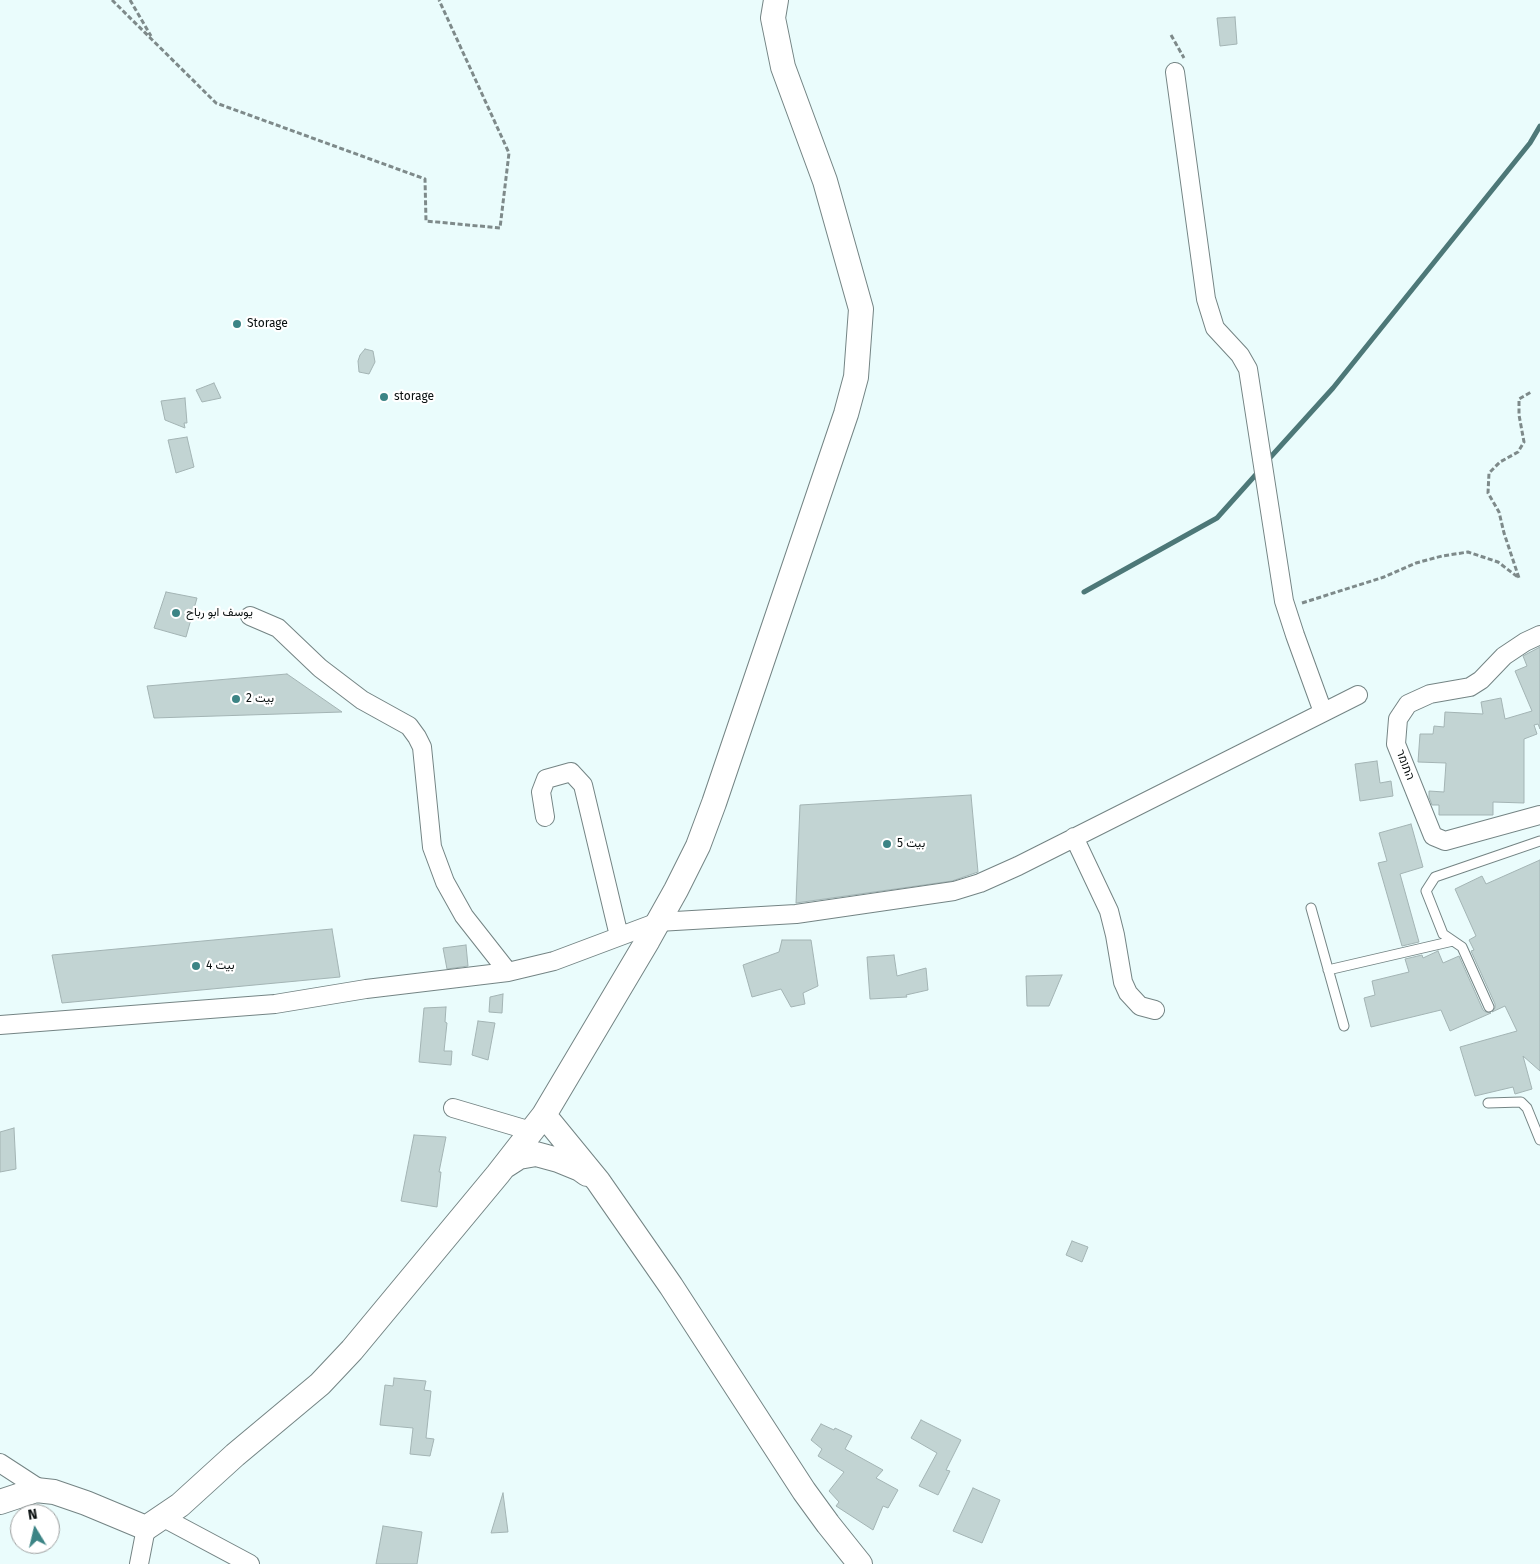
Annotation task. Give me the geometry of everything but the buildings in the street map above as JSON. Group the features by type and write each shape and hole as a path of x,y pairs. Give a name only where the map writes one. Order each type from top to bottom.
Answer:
{"street":[{"path":"139,1564 154,1523 180,1504 320,1384 352,1350 504,1167 538,1123 658,922 698,846 846,414 856,377 861,310 825,181 783,68 773,18 776,0"},
{"path":"1175,72 1206,299 1215,328 1240,355 1248,370 1286,608 1323,712"},
{"path":"250,616 278,628 320,668 362,700 409,726 417,737 422,747 432,847 445,882 464,916 508,972"},
{"name":"התומר","path":"1540,635 1525,642 1504,656 1481,680 1470,687 1430,694 1408,704 1398,719 1396,744 1433,836 1445,841 1540,815"},
{"path":"0,1026 275,1004 366,989 508,972 554,961 658,922 796,914 954,891 987,880 1074,838 1358,695"},
{"path":"545,817 541,792 546,779 571,772 583,786 619,936"},
{"path":"1074,838 1096,881 1109,912 1116,935 1123,982 1128,993 1140,1006 1155,1010"},
{"path":"453,1108 538,1123 600,1185 671,1286 804,1491 860,1564"},
{"path":"504,1167 519,1157 536,1154 580,1168 600,1185"},
{"path":"0,1463 43,1491"},
{"path":"0,1502 36,1490 54,1492 154,1523 250,1564"}],"lane":[{"path":"1489,1007 1462,947 1443,934 1426,891 1435,876 1540,841"},
{"path":"1311,908 1344,1026"},
{"path":"1328,970 1453,941"},
{"path":"1488,1103 1521,1102 1528,1108 1540,1140"}],"path":[{"path":"112,0 216,103 425,179 426,221 500,228 508,153 439,0"},
{"path":"130,0 154,40"},
{"path":"1286,608 1384,577 1416,563 1468,552 1498,562 1519,578 1499,512 1488,493 1489,473 1500,462 1518,452 1524,442 1519,415 1519,399 1531,392"}],"waterway":[{"path":"1267,461 1333,388 1530,143 1540,126"},
{"path":"1084,592 1217,518 1260,470"}],"place":[{"name":"Storage","path":"237,324"},
{"name":"storage","path":"384,397"},
{"name":"يوسف ابو رباح","path":"176,613"},
{"name":"بيت 2","path":"236,699"},
{"name":"بيت 5","path":"887,844"},
{"name":"بيت 4","path":"196,966"}]}
